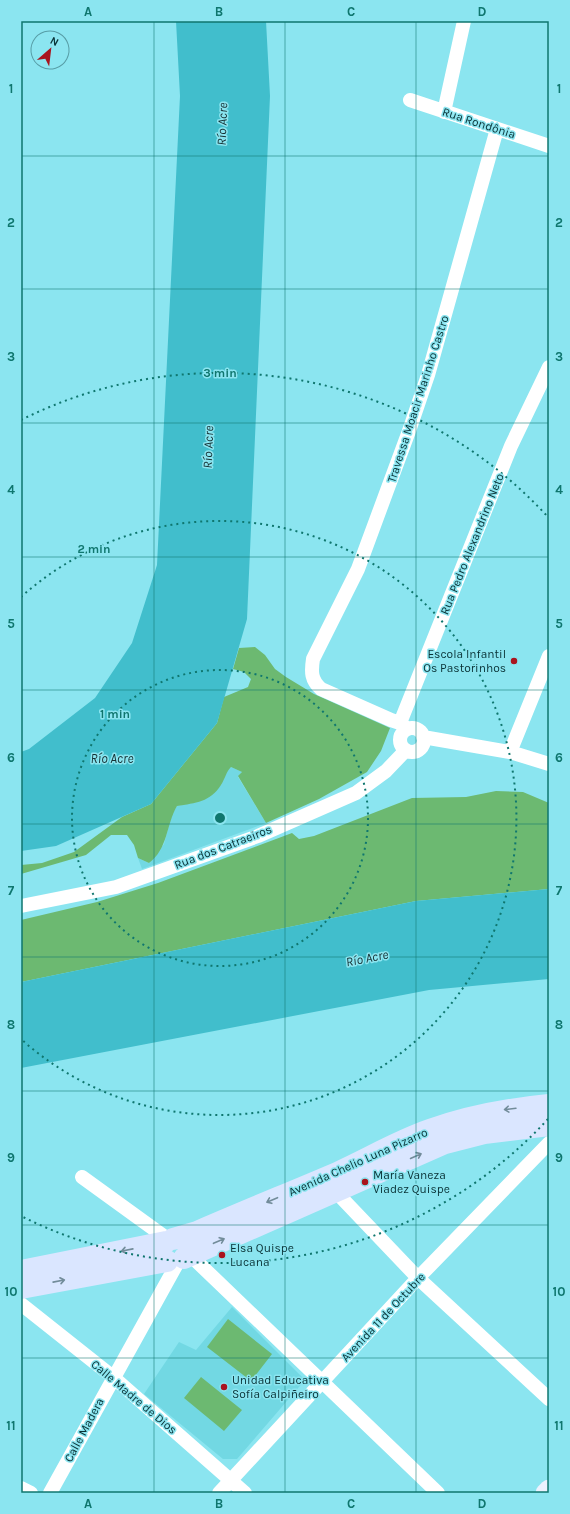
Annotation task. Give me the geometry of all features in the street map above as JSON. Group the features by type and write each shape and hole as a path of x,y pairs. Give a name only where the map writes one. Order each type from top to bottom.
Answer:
{"main road":[{"name":"Avenida Chelio Luna Pizarro","path":"175,1251 197,1232 339,1172 387,1148 429,1130 464,1119 506,1110 549,1105"},
{"name":"Avenida Chelio Luna Pizarro","path":"22,1288 175,1251 336,1192 445,1143 484,1133 549,1125"}],"street":[{"path":"444,112 464,21"},
{"name":"Rua Rondônia","path":"410,100 549,146"},
{"name":"Travessa Moacir Marinho Castro","path":"404,726 321,689 314,681 311,672 313,660 358,569 407,438 428,375 497,129"},
{"name":"Rua Pedro Alexandrino Neto","path":"404,726 511,446 549,368"},
{"path":"510,752 549,656"},
{"path":"404,726 419,730 423,737 420,747 414,751 406,750 401,744 400,737 404,726"},
{"path":"423,737 510,752 549,764"},
{"name":"Rua dos Catraeiros","path":"21,906 116,887 258,836 356,793 386,771 406,750"},
{"name":"Avenida 11 de Octubre","path":"219,1493 418,1278 549,1143"},
{"path":"82,1177 175,1251 323,1381 438,1493"},
{"path":"336,1192 418,1278 549,1399"},
{"name":"Calle Madera","path":"50,1493 113,1377 175,1251"},
{"name":"Calle Madre de Dios","path":"22,1288 113,1377 245,1493"},
{"path":"21,1488 31,1493"},
{"path":"545,1493 549,1489"}],"shaded area":[{"path":"231,767 242,772 238,777 266,823 142,869 138,858 149,863 164,844 172,814 177,806 197,802 221,785 227,771"},
{"name":"Unidad Educativa Sofía Calpiñeiro","path":"232,1307 305,1380 237,1459 223,1459 144,1394 179,1342 196,1350"}],"green space":[{"path":"255,647 265,655 275,669 314,694 390,728 381,751 367,772 319,799 266,823 238,776 242,772 231,767 217,791 212,795 196,803 177,806 173,813 160,851 149,863 138,858 134,845 127,835 111,835 86,855 21,874 21,865 42,863 74,852 122,817 151,804 217,723 224,697 248,687 251,679 244,672 233,669 239,648"},
{"path":"496,791 523,792 549,803 549,889 416,901 21,982 21,920 97,902 158,883 292,833 299,839 314,836 412,798 466,797"},
{"path":"228,1319 272,1354 251,1381 207,1347"},
{"path":"201,1377 242,1410 224,1431 184,1398"}],"water":[{"name":"Río Acre","path":"176,21 266,21 270,96 247,619 217,723 151,804 56,846 21,851 21,752 29,749 95,698 132,643 157,565 180,96"},
{"name":"Río Acre","path":"549,889 549,979 429,990 21,1068 21,982 416,901"}],"place":[{"name":"Escola Infantil Os Pastorinhos","path":"514,661"},
{"name":"María Vaneza Viadez Quispe","path":"365,1182"},
{"name":"Elsa Quispe Lucana","path":"222,1255"},
{"name":"Unidad Educativa Sofía Calpiñeiro","path":"224,1387"}]}
